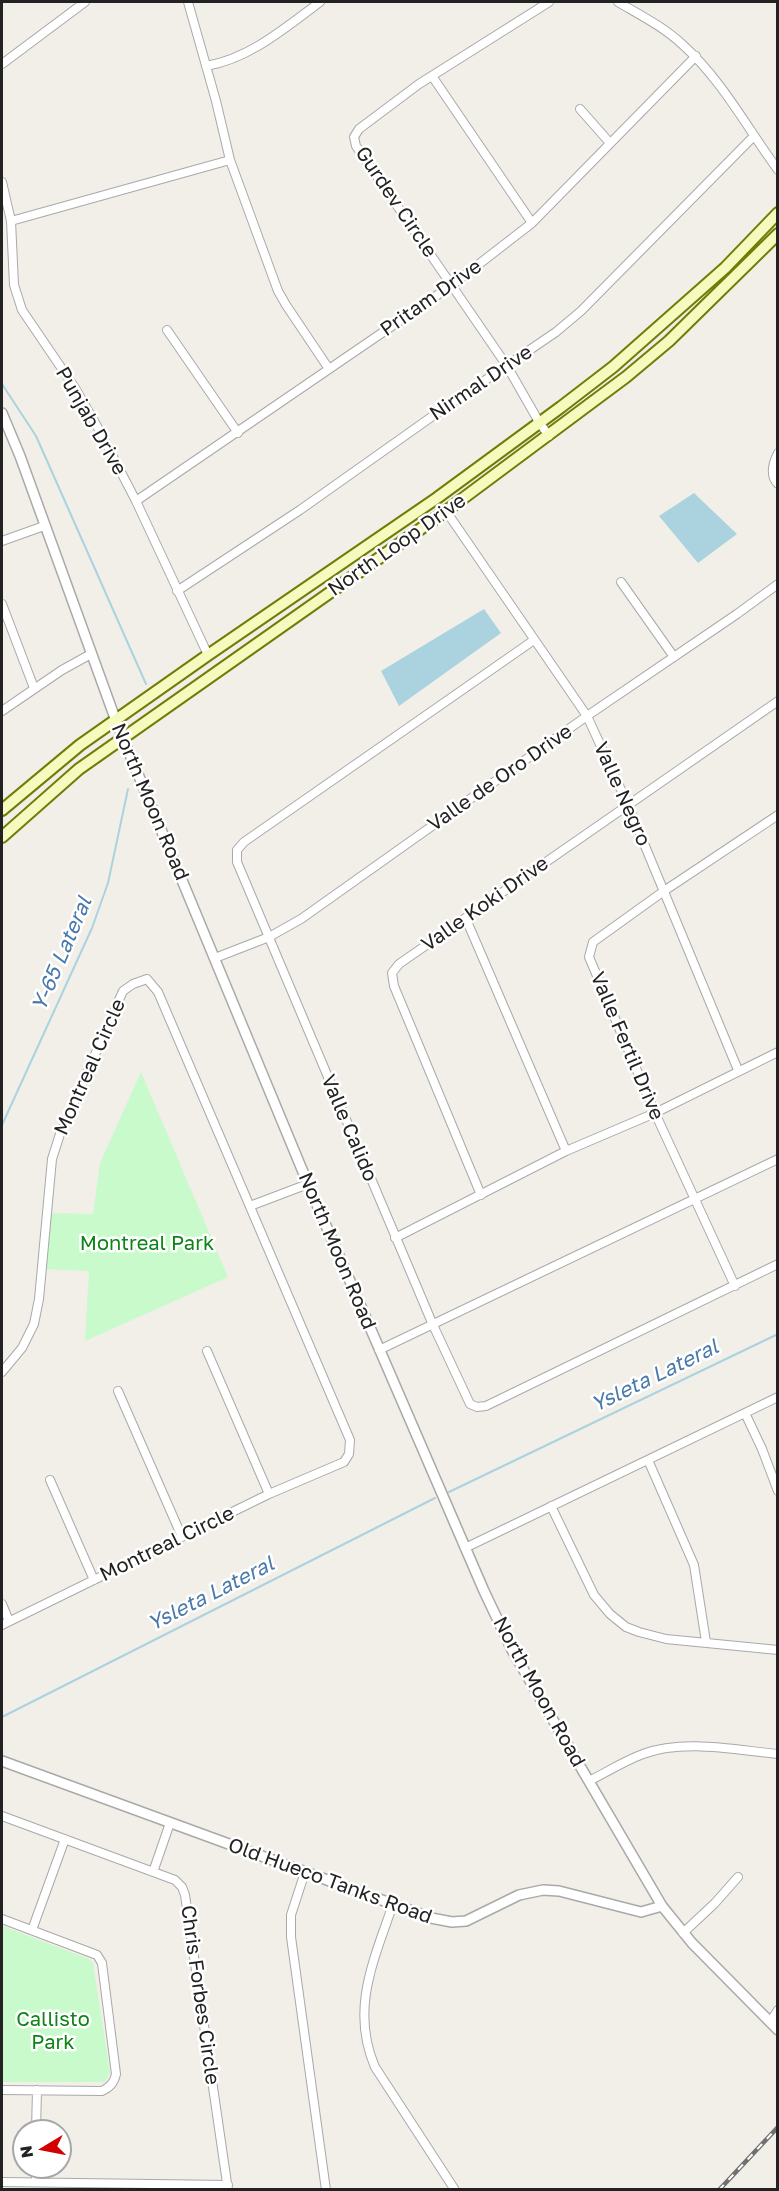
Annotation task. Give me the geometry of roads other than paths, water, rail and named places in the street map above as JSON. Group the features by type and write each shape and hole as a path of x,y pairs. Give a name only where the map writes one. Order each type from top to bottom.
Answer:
{"main road":[{"name":"North Loop Drive","path":"2,810 80,745 437,498 570,401 629,353 725,268 777,213"},
{"name":"North Loop Drive","path":"2,837 79,769 446,511 626,377 669,341 777,234"}],"street":[{"path":"2,64 85,2"},
{"path":"188,2 231,160 283,300 329,369"},
{"path":"206,66 235,59 252,50 320,2"},
{"name":"Gurdev Circle","path":"549,2 432,76 359,129 354,142 507,366 549,436"},
{"path":"618,2 666,31 696,56 712,75 777,170"},
{"name":"Pritam Drive","path":"136,501 453,285 532,223 696,56"},
{"path":"432,76 532,223"},
{"path":"580,110 610,143"},
{"name":"Nirmal Drive","path":"177,591 300,510 556,332 581,311 753,137"},
{"path":"11,221 231,160"},
{"name":"Punjab Drive","path":"2,182 11,221 14,285 22,310 75,388 136,501 208,655"},
{"path":"166,330 237,433"},
{"name":"North Moon Road","path":"2,413 4,424 116,721 308,1184 465,1548 512,1650 662,1906 683,1933 777,2030"},
{"path":"777,453 772,467 777,484"},
{"name":"Valle Negro","path":"446,511 587,716 628,805 738,1070"},
{"path":"2,541 44,526"},
{"path":"621,582 674,657"},
{"name":"Valle de Oro Drive","path":"215,958 269,937 301,919 777,584"},
{"path":"2,604 34,688"},
{"name":"Valle Calido","path":"534,640 244,842 237,850 237,862 395,1238 470,1404 477,1407 486,1406 735,1286"},
{"path":"2,711 34,688 91,654"},
{"name":"Valle Koki Drive","path":"481,1195 394,986 392,973 399,964 777,701"},
{"name":"Valle Fertil Drive","path":"735,1286 655,1113 589,957 593,942 777,815"},
{"path":"466,918 566,1151"},
{"name":"Montreal Circle","path":"2,1372 22,1348 34,1324 39,1299 52,1160 60,1134 123,991 132,984 147,979 158,992 350,1440 349,1454 344,1462 270,1494 5,1623"},
{"path":"395,1238 566,1151 655,1113 777,1052"},
{"path":"379,1350 777,1159"},
{"path":"250,1206 308,1184"},
{"path":"735,1286 777,1264"},
{"path":"207,1351 270,1494"},
{"path":"118,1391 182,1537"},
{"path":"465,1548 777,1397"},
{"path":"745,1413 762,1449 777,1491"},
{"path":"648,1460 694,1565 706,1642"},
{"path":"50,1480 94,1580"},
{"path":"551,1506 594,1595 616,1620 626,1627 648,1635 777,1650"},
{"path":"2,1604 5,1623"},
{"path":"589,1781 644,1754 669,1749 692,1747 777,1754"},
{"name":"Old Hueco Tanks Road","path":"2,1761 431,1918 452,1922 472,1920 519,1895 543,1890 559,1891 641,1912 662,1906"},
{"name":"Chris Forbes Circle","path":"2,1816 175,1880 182,1887 228,2187"},
{"path":"153,1872 170,1823"},
{"path":"32,1930 65,1839"},
{"path":"305,1872 291,1915 291,1936 326,2190"},
{"path":"683,1933 715,1903 738,1877"},
{"path":"393,1904 367,1982 363,2018 368,2050 375,2067 455,2190"},
{"path":"2,1919 98,1955 102,1963 116,2074 109,2087 102,2091 2,2090"},
{"path":"770,2022 777,2010"},
{"path":"36,2119 37,2090"},
{"path":"2,2182 228,2187"}],"water":[{"path":"694,493 737,534 698,563 659,516"},
{"path":"484,609 501,633 399,706 381,671"}],"waterway":[{"name":"Y-65 Lateral","path":"2,384 36,436 146,684"},
{"name":"Y-65 Lateral","path":"2,1125 92,928 108,883 128,789"},
{"name":"Ysleta Lateral","path":"449,1492 778,1334"},
{"name":"Ysleta Lateral","path":"2,1717 435,1498"}],"railway":[{"path":"719,2190 778,2127"}],"park label":[{"name":"Montreal Park","path":"147,1244"},
{"name":"Callisto Park","path":"53,2032"}]}
